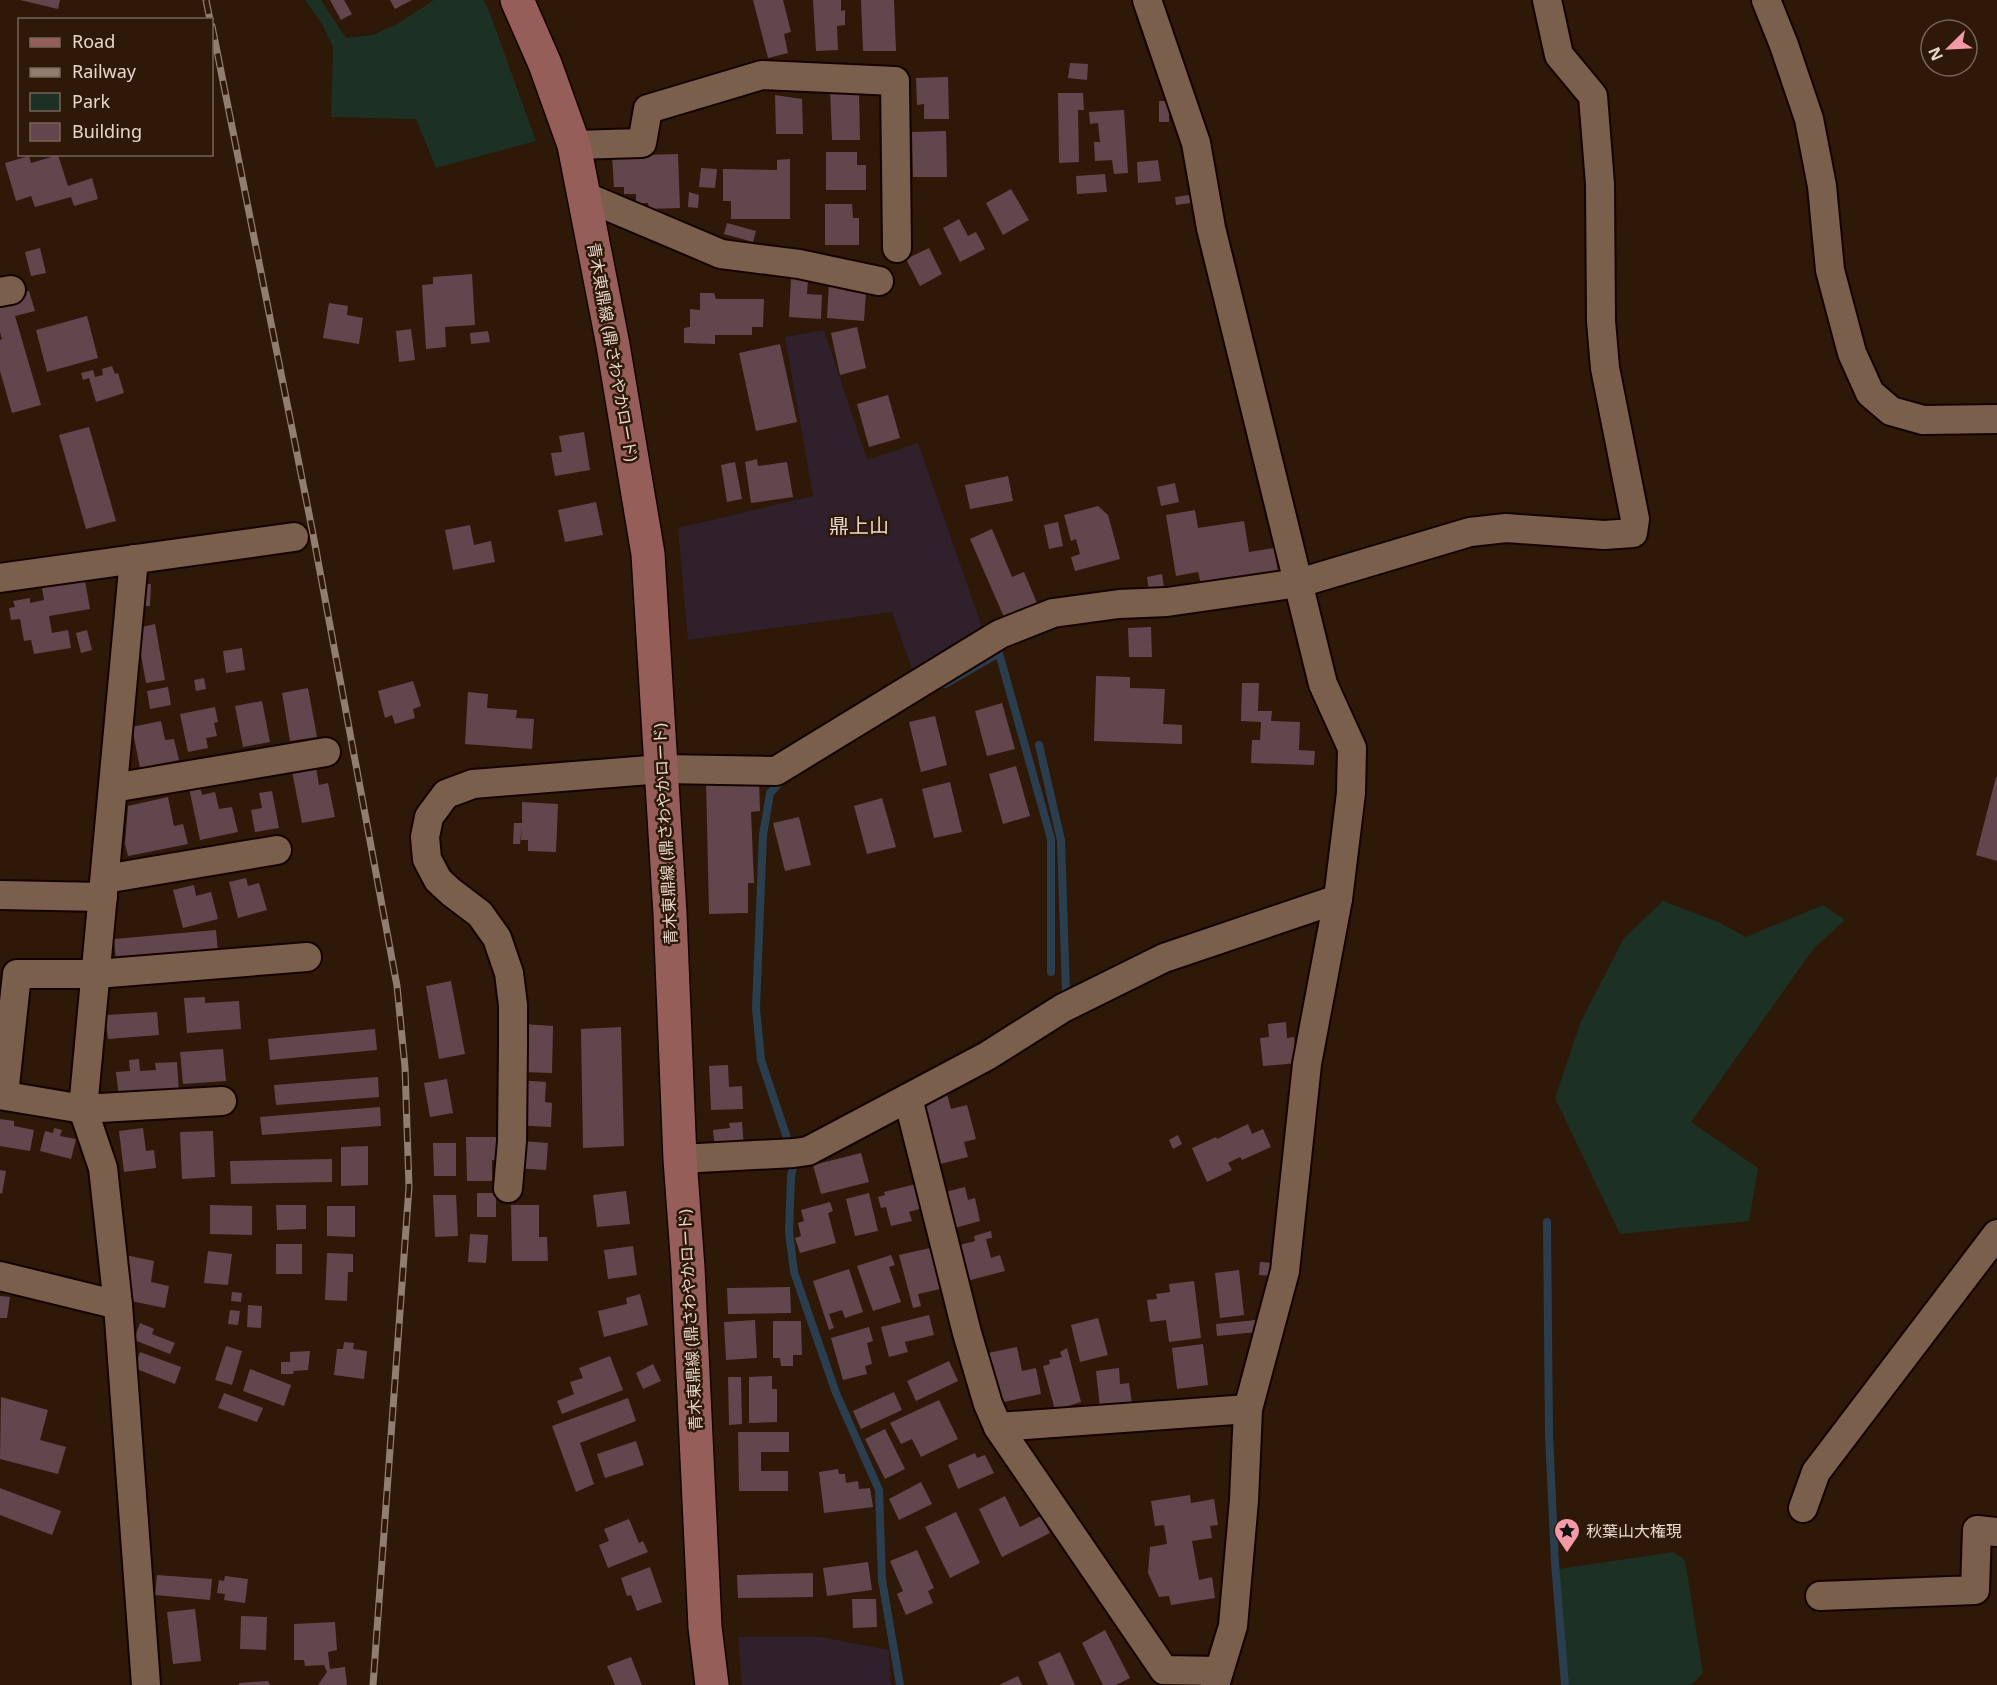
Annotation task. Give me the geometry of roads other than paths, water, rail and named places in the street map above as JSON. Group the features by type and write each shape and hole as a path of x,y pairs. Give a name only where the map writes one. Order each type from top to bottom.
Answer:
{"main road":[{"name":"青木東鼎線 (鼎さわやかロード)","path":"517,0 546,64 574,145 613,345 648,554 662,769 705,1627 712,1685"}],"street":[{"path":"908,1098 967,1333 988,1404 998,1427 1164,1670 1217,1678 1233,1626 1244,1500 1248,1409 1286,1271 1307,1064 1338,899 1351,793 1352,748 1323,684 1211,228 1196,143 1147,0"},
{"path":"508,1188 512,1141 513,1033 513,1005 509,972 497,938 480,914 438,880 427,859 424,837 429,817 446,794 473,784 662,769 776,771 1000,634 1053,612 1119,604 1167,602 1299,583 1470,532 1506,528 1604,536 1633,533 1635,519 1605,368 1601,321 1600,184 1593,96 1559,55 1547,0"},
{"path":"1766,0 1809,119 1822,186 1830,270 1852,353 1870,393 1891,411 1923,420 1997,419"},
{"path":"574,145 642,143 648,108 762,75 895,81 897,248"},
{"path":"584,196 721,254 799,264 879,281"},
{"path":"0,578 294,537"},
{"path":"134,559 83,1109 103,1168 117,1305 146,1685"},
{"path":"113,788 326,752"},
{"path":"0,895 104,888 277,850"},
{"path":"680,1159 794,1154 808,1151 987,1056 1062,1008 1164,958 1338,899"},
{"path":"222,1101 83,1109 2,1095 17,974 96,974 307,957"},
{"path":"1803,1508 1816,1472 1997,1234"},
{"path":"0,1276 117,1305"},
{"path":"998,1427 1248,1409"},
{"path":"1820,1596 1975,1590 1977,1530 1997,1532"}],"waterway":[{"path":"945,684 999,653 1051,839 1051,972"},
{"path":"1039,745 1061,840 1066,993"},
{"path":"784,778 770,793 763,835 756,1008 761,1060 789,1144"},
{"path":"794,1162 791,1177 789,1232 794,1272 836,1393 879,1490 882,1580 900,1685"},
{"path":"1547,1222 1549,1435 1555,1563 1565,1685"}],"railway":[{"path":"206,0 210,18"},
{"path":"213,31 313,534 397,986 405,1067 409,1187 373,1685"}],"place":[{"name":"秋葉山大権現","path":"1567,1554"}],"district":[{"name":"鼎上山","path":"859,525"}]}
